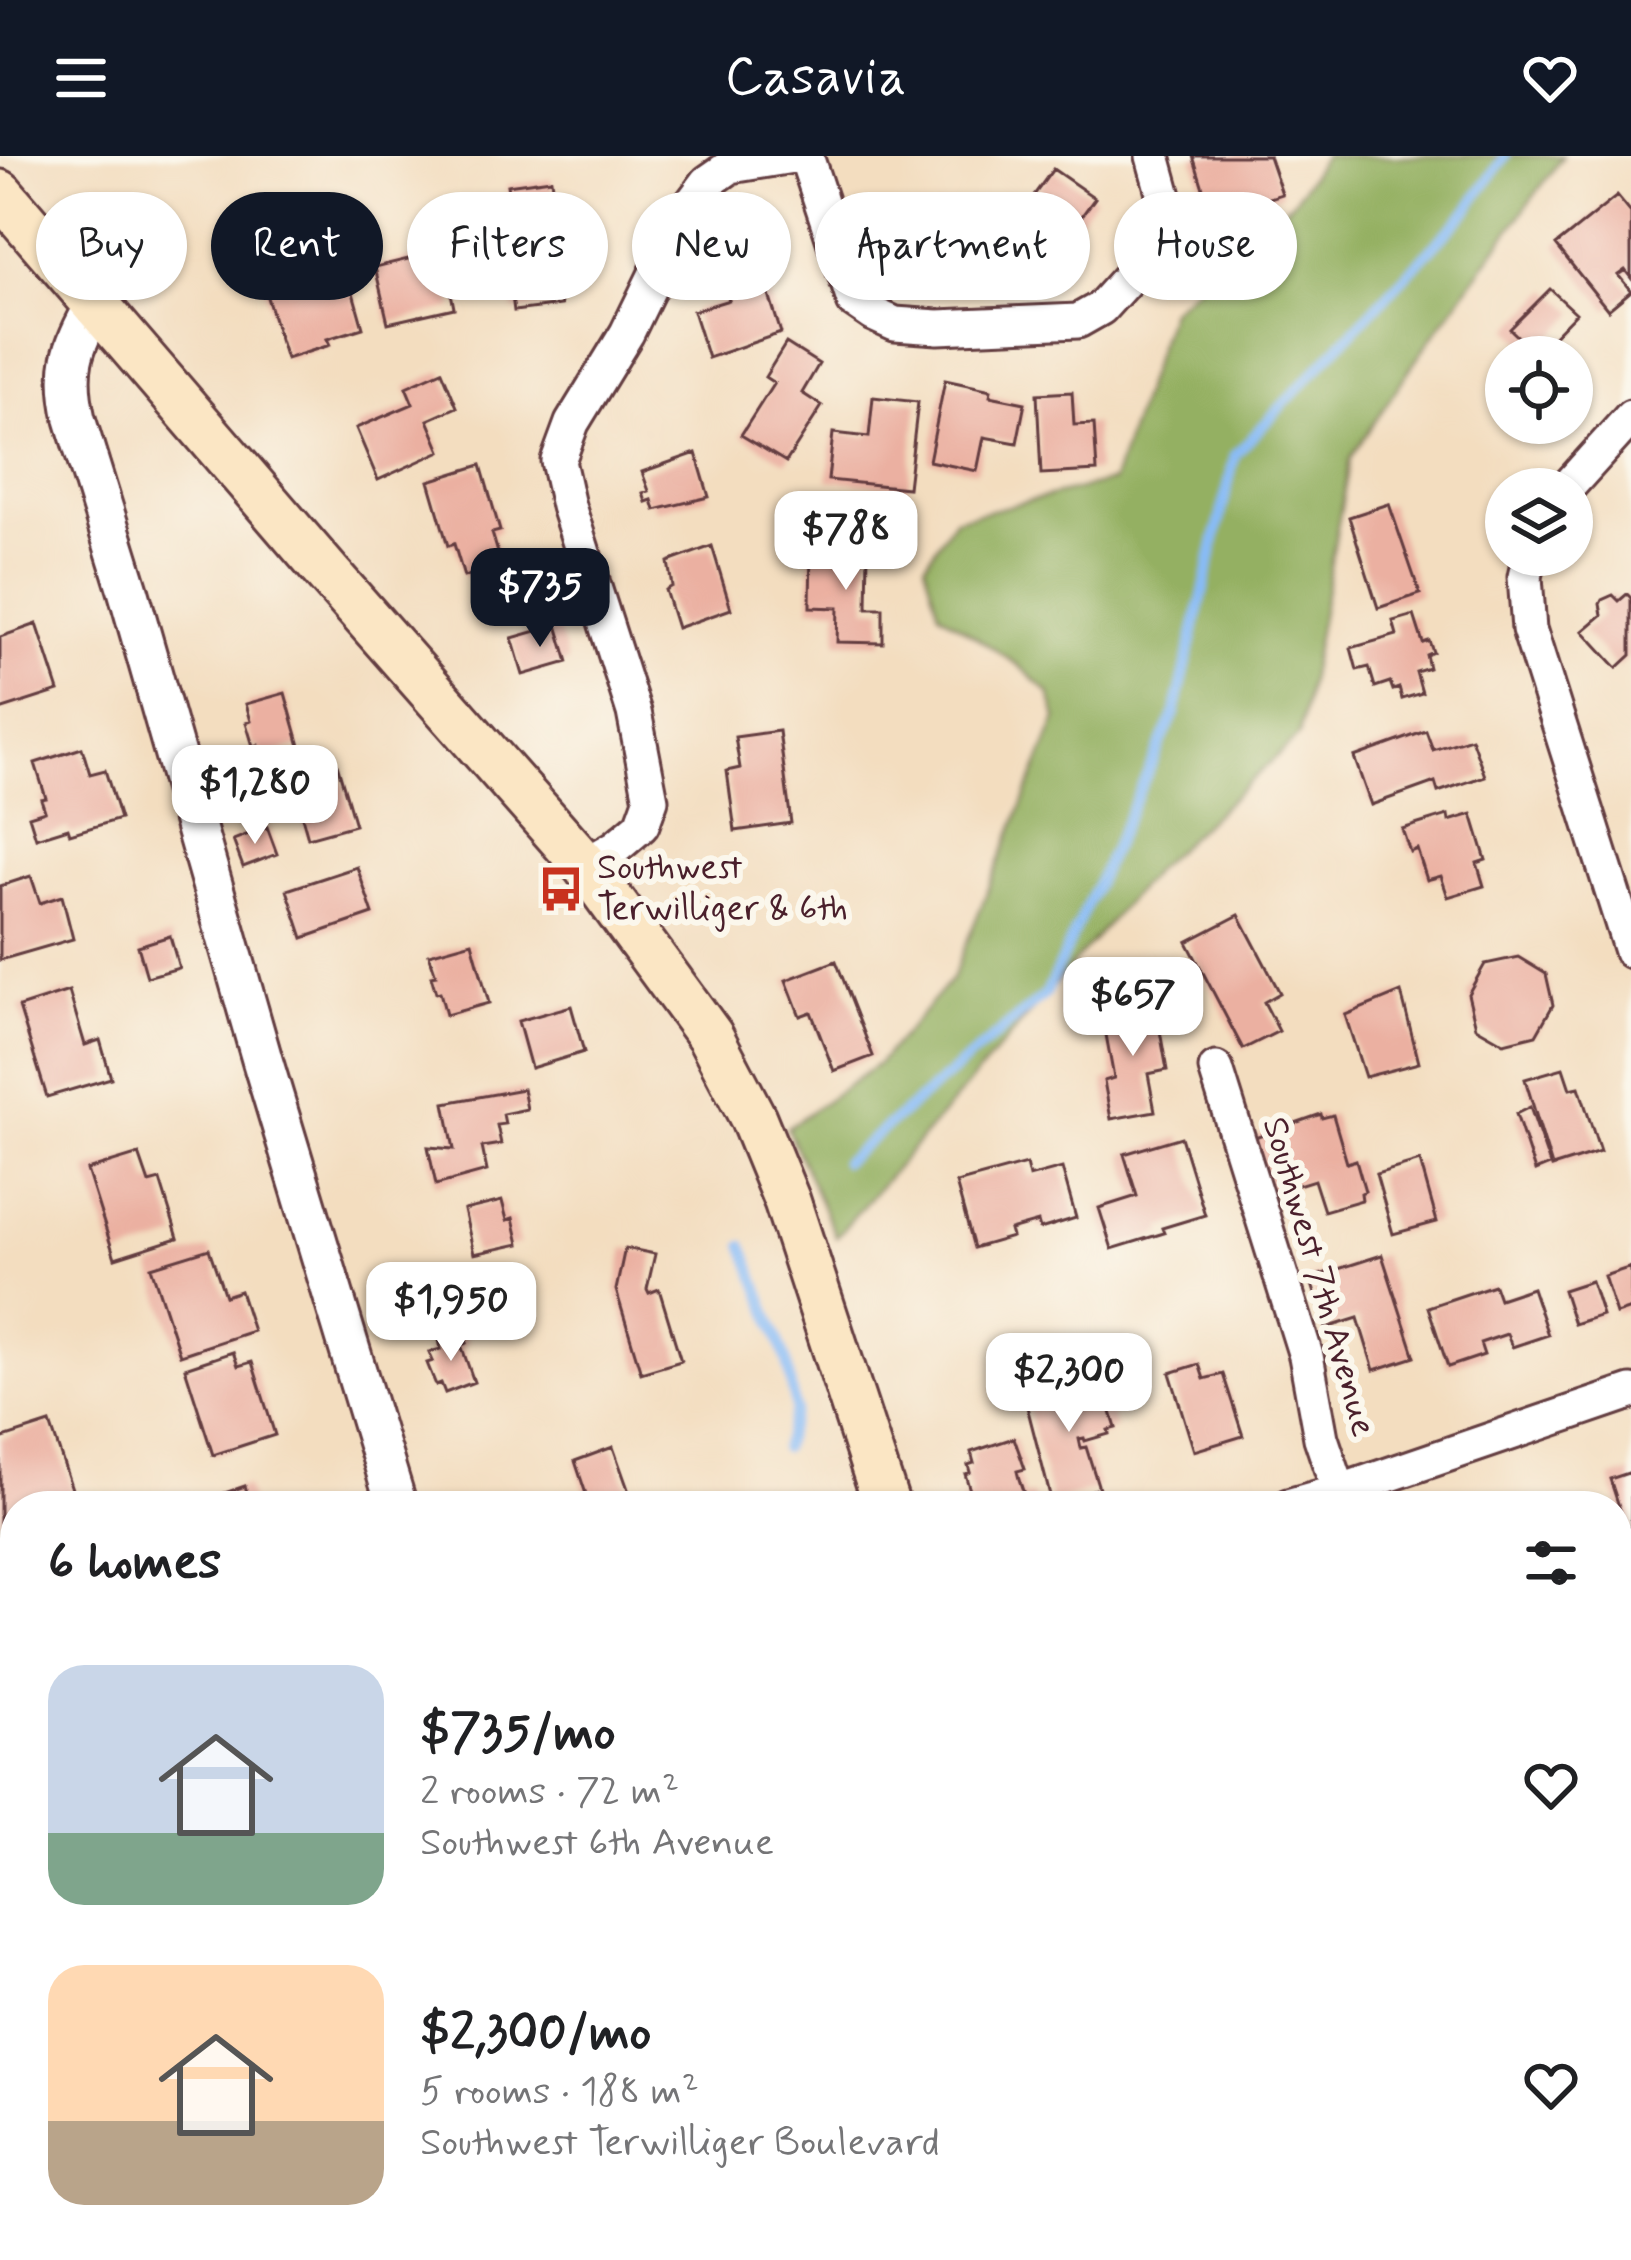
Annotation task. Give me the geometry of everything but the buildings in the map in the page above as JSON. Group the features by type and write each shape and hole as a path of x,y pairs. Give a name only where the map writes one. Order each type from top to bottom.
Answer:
{"main road":[{"path":"0,193 585,865 710,1036 753,1118 787,1201 882,1491"}],"street":[{"path":"585,865 642,825 651,800 634,712 558,461 572,423 627,333 687,210 708,182 731,166 793,156"},
{"path":"806,156 854,301 895,324 938,327 1078,321 1101,308 1155,241 1164,196 1153,156"},
{"path":"96,305 72,352 74,419 392,1491"},
{"path":"1585,468 1631,417"},
{"path":"1525,576 1529,629 1631,951"},
{"name":"Southwest 7th Avenue","path":"1216,1069 1306,1356 1322,1438 1339,1491"},
{"path":"1364,1491 1631,1392"}],"green space":[{"path":"1324,156 1563,156 1350,458 1299,736 1155,869 836,1237 787,1128 878,1064 952,979 1057,719 1050,694 1018,665 939,612 925,564 954,519 1113,481 1170,310 1181,300 1297,300 1297,195"}],"waterway":[{"path":"844,1162 1046,994 1175,713 1235,455 1467,211 1505,156"},
{"path":"743,1245 787,1362 795,1410 783,1448"}],"place":[{"name":"Southwest Terwilliger & 6th","path":"561,889"}]}
